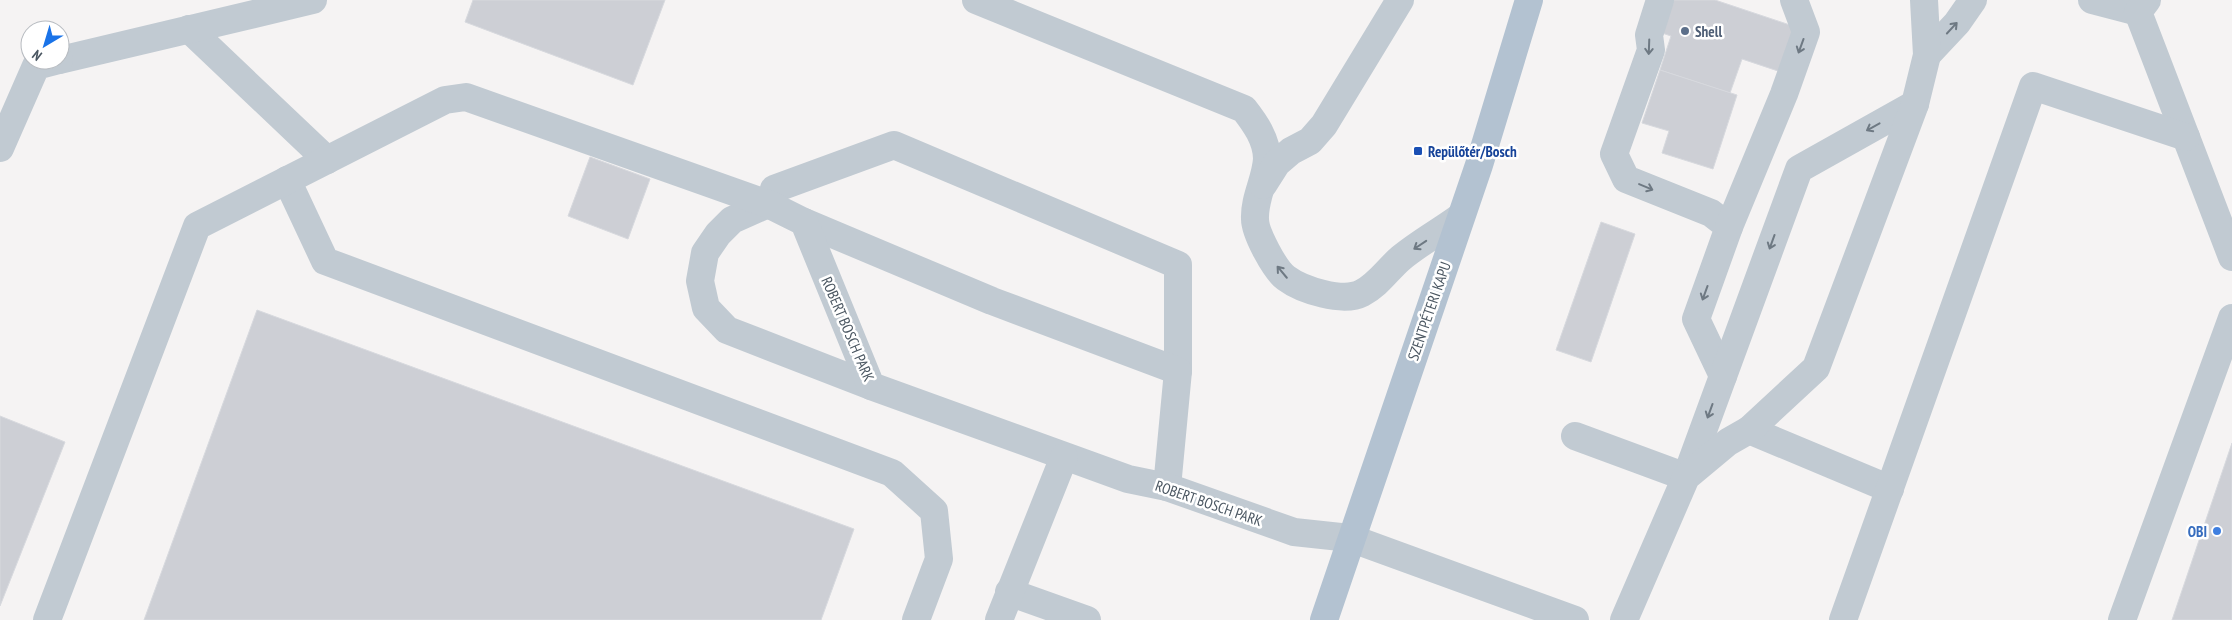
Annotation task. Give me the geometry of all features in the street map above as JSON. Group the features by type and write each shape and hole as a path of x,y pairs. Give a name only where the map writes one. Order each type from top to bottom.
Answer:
{"main road":[{"name":"SZENTPÉTERI KAPU","path":"1324,620 1350,538 1460,218 1529,0"}],"lane":[{"path":"70,58 313,0"},
{"path":"976,0 1244,109 1259,128 1267,159 1258,193 1255,220 1267,252 1285,277 1310,291 1337,296 1361,294 1383,277 1400,258 1460,218"},
{"path":"1258,193 1277,163 1291,151 1310,141 1324,125 1400,0"},
{"path":"1660,0 1649,35 1650,50 1614,154 1626,178 1710,213 1728,227"},
{"path":"1723,376 1696,320 1728,227 1784,94 1806,32 1794,0"},
{"path":"1686,477 1728,442 1749,430 1816,368 1915,104 1927,55 1924,0"},
{"path":"1927,55 1957,23 1974,0"},
{"path":"2093,0 2143,6 2186,137 2232,258"},
{"path":"189,29 327,160"},
{"path":"0,148 34,70"},
{"path":"1843,620 2033,86 2186,137"},
{"path":"47,620 196,226 445,100 466,97 771,196 804,222 1008,307 1178,371"},
{"path":"1624,620 1686,477 1799,169 1915,104"},
{"path":"872,386 727,330 706,308 700,281 705,253 718,234 732,220 771,196 894,145 1178,266 1178,371 1167,487"},
{"path":"287,180 325,261 892,473 934,510 939,558 916,620"},
{"name":"ROBERT BOSCH PARK","path":"804,222 872,386 1128,479 1167,487 1294,532 1350,538 1574,620"},
{"path":"2122,620 2232,318"},
{"path":"1749,430 1890,489"},
{"path":"1575,436 1686,477"},
{"path":"999,620 1064,457"},
{"path":"1009,592 1087,620"}],"building":[{"path":"473,0 665,0 633,85 465,22"},
{"path":"1667,0 1715,0 1796,27 1781,72 1742,59 1730,93 1660,70 1671,36 1656,31"},
{"path":"1660,70 1737,95 1713,169 1662,153 1669,131 1642,123"},
{"path":"590,157 650,179 628,239 568,216"},
{"path":"1601,222 1635,234 1591,362 1556,350"},
{"path":"257,310 854,529 821,620 144,620"},
{"path":"0,416 65,442 0,606"},
{"name":"OBI","path":"2232,443 2232,620 2172,620"}],"place":[{"name":"Shell","path":"1685,31"},
{"name":"Repülőtér/Bosch","path":"1418,151"},
{"name":"OBI","path":"2217,531"}]}
